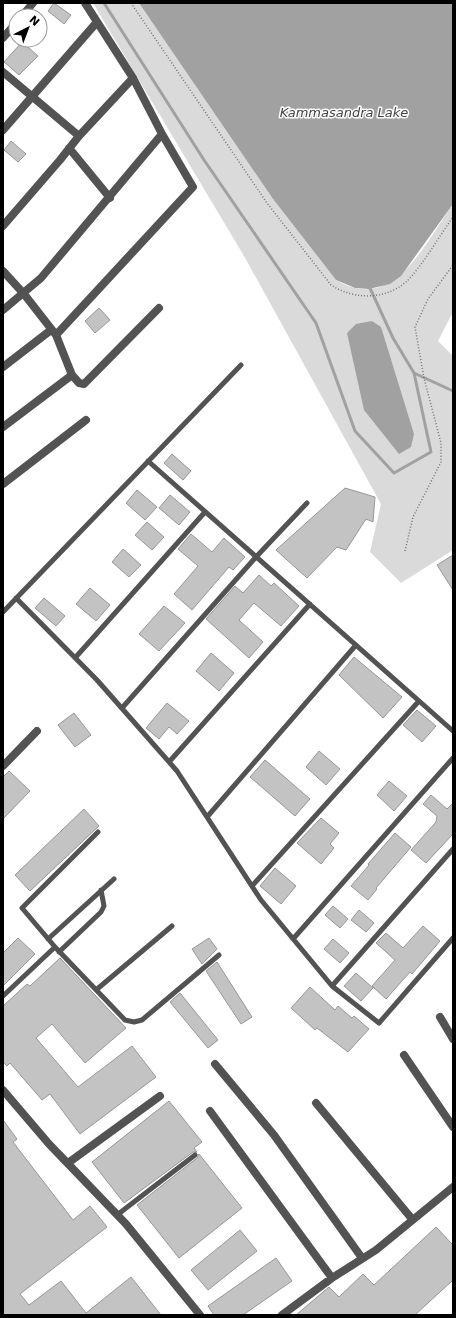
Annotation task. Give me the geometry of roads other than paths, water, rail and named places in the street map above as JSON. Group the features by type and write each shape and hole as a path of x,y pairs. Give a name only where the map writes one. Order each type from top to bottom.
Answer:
{"street":[{"path":"3,366 53,332 193,187 162,134 133,78 85,3"},
{"path":"3,130 97,22"},
{"path":"3,72 79,136"},
{"path":"3,226 79,136 133,78"},
{"path":"3,310 24,294 41,278 110,198 162,134"},
{"path":"70,148 110,198"},
{"path":"3,271 24,294 53,332 72,375 79,384 84,384 160,308"},
{"path":"3,427 72,375"},
{"path":"3,484 86,420"},
{"path":"3,766 37,731"},
{"path":"440,1017 453,1038"},
{"path":"404,1055 453,1127"},
{"path":"215,1064 274,1135 362,1258"},
{"path":"3,1090 117,1215 200,1315"},
{"path":"68,1163 160,1096"},
{"path":"316,1103 412,1219"},
{"path":"210,1111 332,1278"},
{"path":"282,1315 332,1278 376,1250 453,1187"}],"lane":[{"path":"3,612 241,365"},
{"path":"148,461 453,731"},
{"path":"122,708 256,557 307,503"},
{"path":"76,658 205,512"},
{"path":"16,598 76,658 169,762 252,886 332,986 379,1023 453,938"},
{"path":"169,762 310,604"},
{"path":"207,817 356,645"},
{"path":"252,886 419,701"},
{"path":"293,939 453,758"},
{"path":"98,832 23,905 24,911 59,952 125,1020 137,1022 219,955"},
{"path":"332,986 453,849"},
{"path":"48,939 114,879"},
{"path":"59,952 101,912 104,906 102,890"},
{"path":"96,990 172,926"},
{"path":"3,996 55,947"},
{"path":"117,1215 195,1155"}],"water":[{"name":"Kammasandra Lake","path":"139,3 453,3 453,204 401,276 390,284 369,289 355,288 336,280 273,199"},
{"path":"372,321 381,327 414,434 411,447 399,454 364,410 347,333 356,324"}],"waterway":[{"path":"104,3 204,160 316,323 355,431 394,473 431,452 414,373 393,338 369,286"},
{"path":"414,373 453,391"}]}
